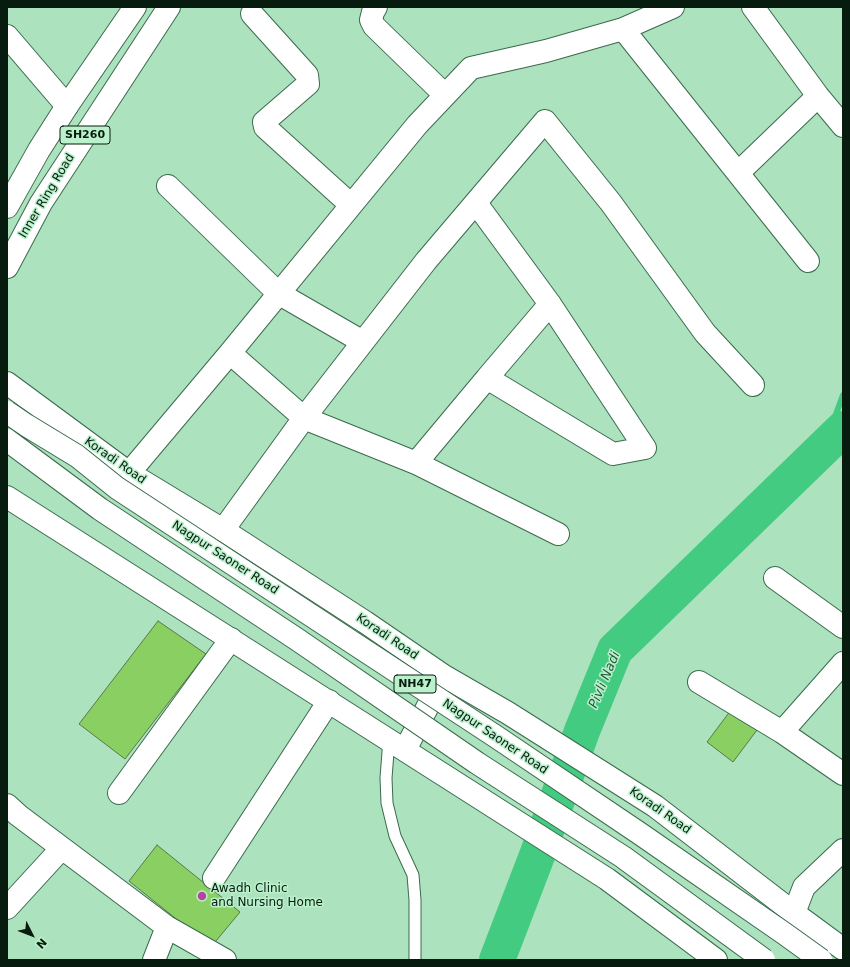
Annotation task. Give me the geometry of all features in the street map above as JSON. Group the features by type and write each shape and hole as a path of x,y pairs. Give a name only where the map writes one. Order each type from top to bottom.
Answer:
{"main road":[{"name":"SH260","path":"8,204 66,106 135,7"},
{"name":"Inner Ring Road","path":"7,267 41,203 169,7"},
{"path":"376,7 373,12 372,20 374,26 445,95"},
{"path":"129,473 230,353 417,125 471,68 546,51 623,28 673,7"},
{"path":"753,7 818,96 843,126"},
{"path":"252,14 307,75 308,84 264,122 265,127 351,205"},
{"path":"623,28 808,261"},
{"path":"7,36 66,106"},
{"path":"738,173 818,96"},
{"path":"223,530 304,418 426,261 545,121 611,203 705,333 753,385"},
{"path":"168,186 278,293 363,342"},
{"path":"476,203 550,304 645,448 613,454 487,378"},
{"path":"416,463 550,304"},
{"path":"230,353 304,418 416,463 558,534"},
{"path":"7,416 13,388"},
{"name":"Koradi Road","path":"13,388 129,473 223,530 365,622 444,676 508,713 656,806 843,949"},
{"name":"Nagpur Saoner Road","path":"7,412 77,456 117,488 613,815 821,960"},
{"name":"NH47","path":"7,440 100,509 298,640 477,763 623,857 764,960"},
{"path":"7,496 607,879 714,959"},
{"path":"775,578 843,627"},
{"path":"119,793 231,639"},
{"path":"782,732 843,663"},
{"path":"397,745 444,676"},
{"path":"699,682 782,732 843,774"},
{"path":"214,878 329,701"},
{"path":"7,805 18,815 167,927 225,960"},
{"path":"7,908 62,848"},
{"path":"794,913 804,887 843,850"},
{"path":"154,960 167,927"}],"lane":[{"path":"397,745 386,778 387,803 395,836 413,875 416,900 415,960"}],"building":[{"path":"158,621 206,654 125,759 79,724"},
{"path":"731,710 757,730 733,762 707,742"},
{"path":"157,845 240,912 211,947 129,881"}],"waterway":[{"path":"823,449 843,395"},
{"name":"Pivli Nadi","path":"497,960 538,853 582,731 615,650 843,429"}],"place":[{"name":"Awadh Clinic and Nursing Home","path":"202,896"}]}
